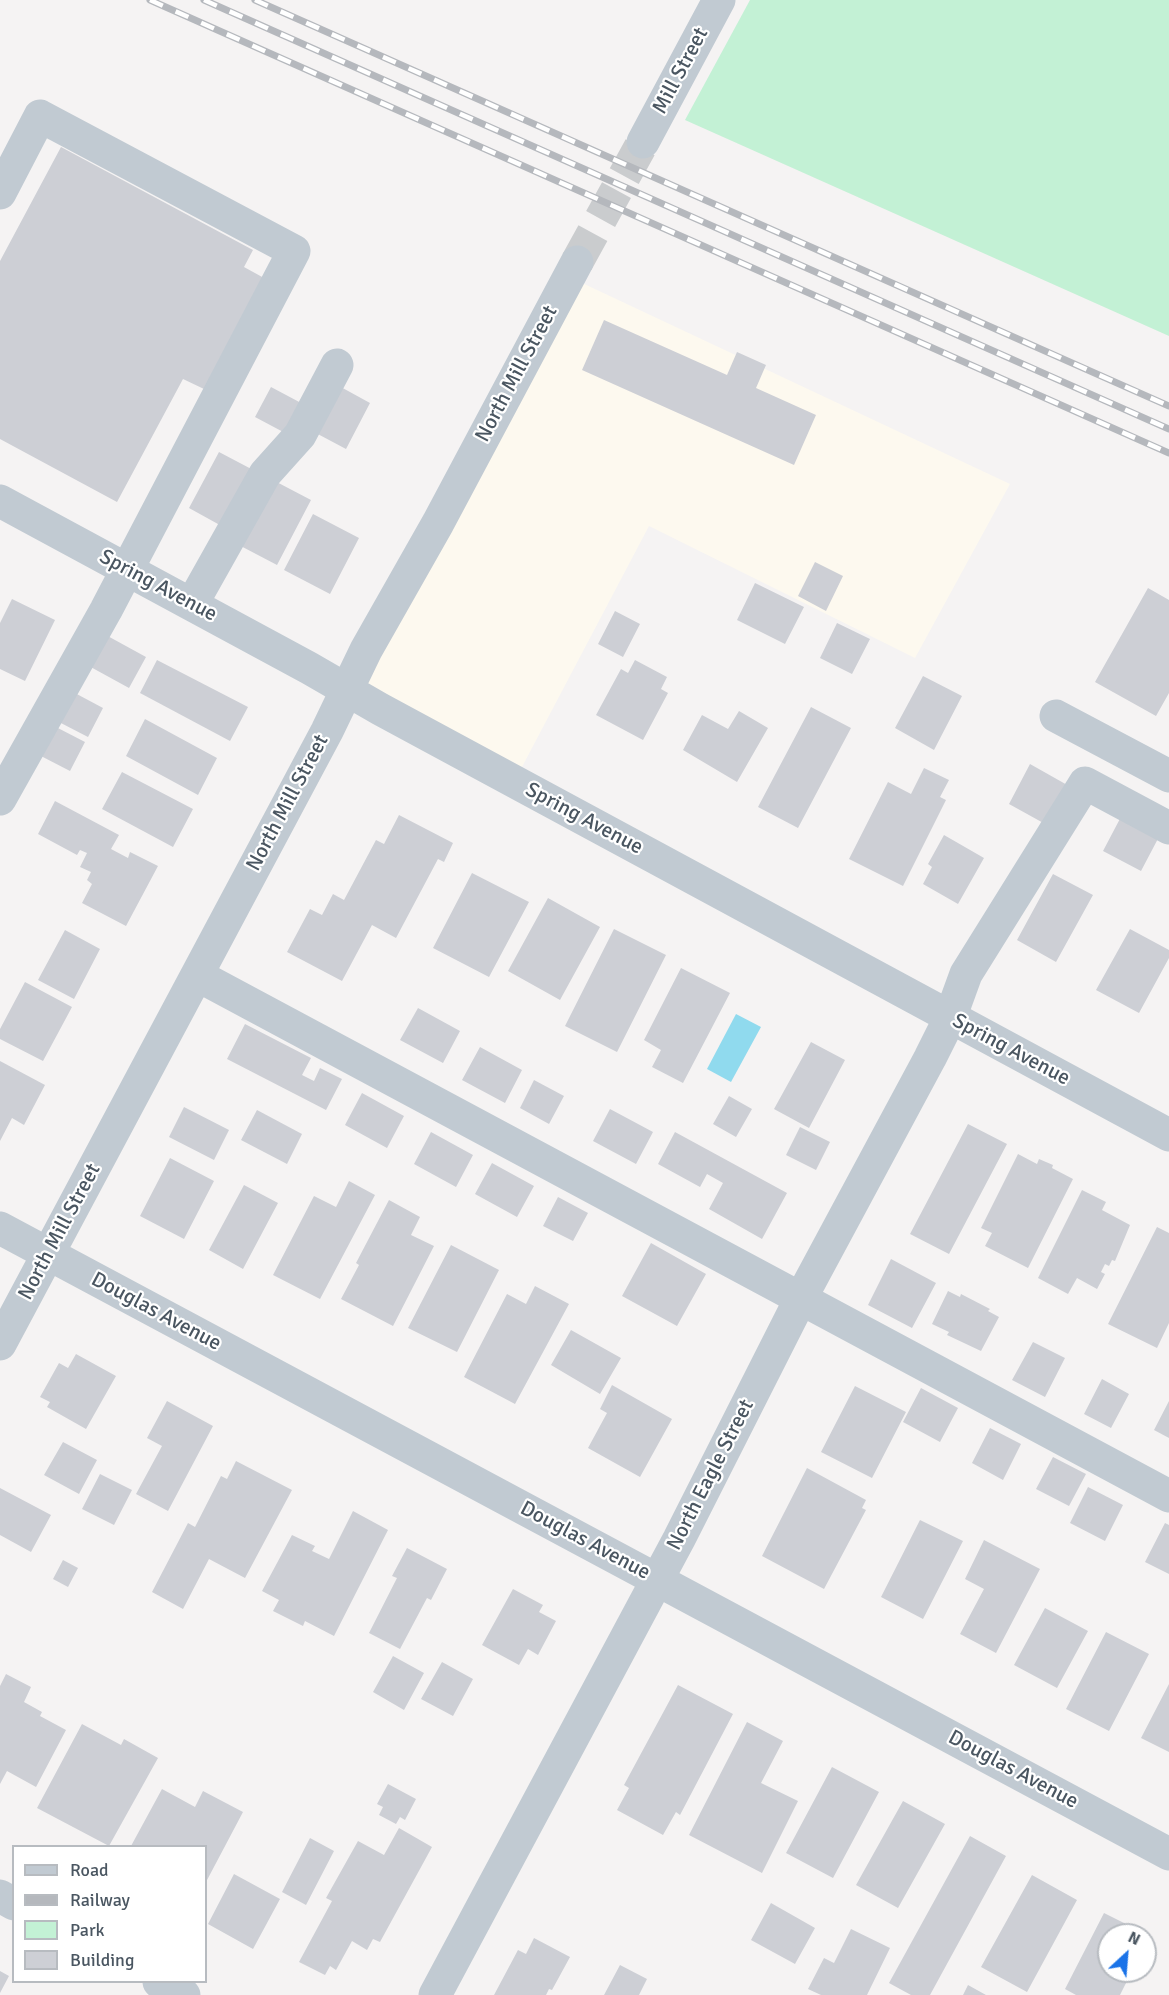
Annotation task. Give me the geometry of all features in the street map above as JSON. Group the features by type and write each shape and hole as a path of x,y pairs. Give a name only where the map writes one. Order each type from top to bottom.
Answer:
{"street":[{"name":"Mill Street","path":"643,142 718,0"},
{"path":"0,193 40,116 294,251 128,569 0,799"},
{"name":"North Mill Street","path":"0,1344 197,975 366,650 438,523 577,262"},
{"path":"192,604 265,474 300,435 337,365"},
{"name":"Spring Avenue","path":"0,501 1169,1135"},
{"path":"1056,716 1169,776"},
{"name":"North Eagle Street","path":"435,1995 657,1580 801,1298 950,1018 966,974 1085,783 1169,828"},
{"path":"197,975 1169,1496"},
{"name":"Douglas Avenue","path":"0,1228 1169,1854"},
{"path":"161,1983 184,1995"}],"shaded area":[{"path":"580,282 1010,484 915,658 649,526 513,784 353,702"}],"green space":[{"path":"750,0 1169,0 1169,336 685,120"}],"water":[{"path":"736,1014 761,1027 731,1082 707,1069"}],"building":[{"path":"61,147 253,250 244,267 264,278 204,389 183,379 117,502 0,439 0,261"},
{"path":"604,320 727,375 737,352 766,365 756,388 816,415 794,465 582,370"},
{"path":"339,386 370,403 346,449 314,432"},
{"path":"271,387 303,404 287,434 255,417"},
{"path":"219,452 257,472 227,529 189,508"},
{"path":"269,478 311,500 277,565 235,543"},
{"path":"313,514 359,538 330,594 284,570"},
{"path":"815,562 843,576 826,611 798,596"},
{"path":"755,583 804,607 785,644 737,620"},
{"path":"1148,588 1169,600 1169,693 1156,716 1095,682"},
{"path":"12,599 55,620 25,681 0,669 0,623"},
{"path":"615,611 640,624 623,657 598,644"},
{"path":"837,623 870,639 852,674 820,658"},
{"path":"104,634 146,657 129,688 87,665"},
{"path":"157,660 248,707 230,741 140,693"},
{"path":"635,660 667,677 661,689 668,693 643,740 596,715 621,669 628,673"},
{"path":"923,676 962,696 934,750 895,728"},
{"path":"73,692 103,708 88,737 57,721"},
{"path":"811,707 851,728 798,828 758,807"},
{"path":"739,711 768,728 737,782 683,750 702,715 728,729"},
{"path":"145,719 217,758 198,795 126,756"},
{"path":"54,726 85,742 70,771 39,755"},
{"path":"1030,764 1069,786 1047,825 1009,804"},
{"path":"924,768 949,780 940,797 946,800 903,886 849,859 888,782 911,794"},
{"path":"122,772 193,809 173,847 102,809"},
{"path":"55,801 119,835 111,849 128,858 130,852 158,866 126,926 82,903 92,884 87,880 91,872 80,867 87,853 80,850 77,855 38,834"},
{"path":"1123,813 1161,833 1141,871 1103,851"},
{"path":"399,815 453,843 444,862 438,859 396,938 372,925 342,981 287,952 310,909 322,915 333,894 344,900 376,840 384,844"},
{"path":"944,835 984,858 958,904 923,884 932,867 928,864"},
{"path":"472,873 529,902 489,977 433,948"},
{"path":"1053,874 1093,895 1056,962 1017,940"},
{"path":"548,898 600,927 560,1000 508,971"},
{"path":"614,929 666,955 617,1052 565,1026"},
{"path":"1130,929 1169,950 1169,958 1139,1013 1096,990"},
{"path":"65,930 100,949 74,999 38,980"},
{"path":"681,968 730,993 683,1083 652,1067 661,1050 644,1040"},
{"path":"25,982 72,1007 43,1061 0,1039 0,1029"},
{"path":"418,1008 460,1031 443,1063 400,1040"},
{"path":"245,1024 311,1058 302,1075 314,1081 320,1068 342,1079 326,1110 227,1059"},
{"path":"811,1042 845,1060 809,1128 774,1109"},
{"path":"480,1047 522,1070 505,1103 462,1080"},
{"path":"0,1061 45,1085 24,1125 12,1118 0,1141"},
{"path":"534,1080 564,1096 549,1124 520,1108"},
{"path":"362,1093 404,1116 387,1148 345,1125"},
{"path":"729,1096 752,1109 736,1137 713,1124"},
{"path":"184,1107 229,1130 214,1160 169,1137"},
{"path":"610,1109 653,1132 636,1164 593,1141"},
{"path":"257,1110 302,1134 287,1164 241,1140"},
{"path":"968,1124 1007,1144 949,1254 910,1234"},
{"path":"800,1127 830,1142 816,1170 786,1155"},
{"path":"431,1132 473,1155 456,1187 414,1164"},
{"path":"675,1132 787,1193 762,1239 709,1209 723,1183 707,1174 700,1187 658,1164"},
{"path":"1018,1154 1037,1164 1039,1159 1053,1165 1052,1168 1073,1179 1028,1268 985,1246 992,1233 981,1228"},
{"path":"170,1158 214,1181 184,1239 140,1216"},
{"path":"492,1163 534,1186 517,1217 475,1194"},
{"path":"349,1181 375,1195 320,1299 273,1275 314,1196 336,1207"},
{"path":"244,1185 278,1203 243,1269 209,1250"},
{"path":"1082,1190 1106,1202 1102,1210 1130,1225 1115,1261 1112,1260 1109,1266 1105,1264 1101,1272 1105,1274 1097,1289 1077,1278 1068,1294 1038,1278"},
{"path":"558,1197 588,1213 573,1241 543,1226"},
{"path":"389,1200 420,1217 411,1235 434,1246 393,1326 341,1299 359,1265 356,1263"},
{"path":"1157,1227 1169,1233 1169,1323 1157,1348 1108,1324"},
{"path":"651,1243 706,1274 677,1326 622,1296"},
{"path":"451,1245 499,1270 457,1352 408,1328"},
{"path":"891,1259 936,1283 912,1328 868,1305"},
{"path":"535,1286 569,1304 515,1404 464,1377 507,1294 526,1304"},
{"path":"948,1291 960,1297 961,1294 990,1309 988,1311 999,1317 981,1351 947,1335 949,1332 932,1324"},
{"path":"571,1330 621,1358 600,1394 551,1365"},
{"path":"1033,1342 1065,1358 1045,1397 1012,1380"},
{"path":"76,1354 116,1376 86,1429 47,1407 50,1402 40,1397 59,1363 68,1368"},
{"path":"1102,1379 1129,1394 1111,1428 1084,1414"},
{"path":"612,1385 672,1419 640,1477 588,1448 607,1413 600,1409"},
{"path":"855,1386 906,1412 872,1478 821,1452"},
{"path":"921,1388 958,1408 940,1442 903,1422"},
{"path":"167,1401 213,1426 168,1511 136,1494 162,1446 147,1438"},
{"path":"1169,1401 1169,1438 1154,1430"},
{"path":"990,1428 1021,1444 1003,1480 972,1463"},
{"path":"63,1442 97,1460 79,1494 44,1475"},
{"path":"1053,1457 1086,1474 1069,1506 1036,1489"},
{"path":"236,1461 292,1490 245,1578 209,1559 183,1609 152,1592 188,1523 195,1527 221,1476 227,1479"},
{"path":"807,1468 866,1500 862,1508 866,1510 824,1589 762,1556"},
{"path":"100,1474 132,1490 114,1525 82,1509"},
{"path":"1088,1487 1123,1505 1105,1541 1070,1523"},
{"path":"0,1488 51,1515 31,1552 0,1535"},
{"path":"353,1511 388,1530 334,1636 305,1621 303,1626 273,1611 279,1600 262,1591 292,1535 315,1546 312,1551 329,1559"},
{"path":"920,1520 963,1541 923,1619 881,1597"},
{"path":"1165,1523 1169,1525 1169,1574 1145,1562"},
{"path":"984,1540 1040,1569 996,1653 960,1634 984,1589 965,1579"},
{"path":"407,1548 447,1569 431,1600 427,1598 400,1649 369,1633 397,1578 392,1576"},
{"path":"63,1560 78,1568 68,1587 53,1579"},
{"path":"513,1589 543,1605 539,1612 556,1621 538,1655 528,1649 519,1665 482,1645"},
{"path":"1045,1608 1088,1631 1057,1688 1014,1665"},
{"path":"1106,1632 1149,1654 1109,1731 1066,1709"},
{"path":"393,1656 424,1673 404,1710 373,1692"},
{"path":"442,1662 473,1679 453,1716 421,1699"},
{"path":"6,1674 31,1687 24,1702 42,1712 40,1716 66,1730 36,1787 7,1771 0,1784 0,1686"},
{"path":"1169,1684 1169,1752 1141,1738"},
{"path":"678,1685 733,1714 680,1815 676,1812 663,1835 617,1810 629,1788 624,1785"},
{"path":"747,1722 783,1741 761,1783 798,1801 762,1873 689,1835"},
{"path":"82,1724 121,1745 124,1739 158,1758 110,1845 37,1808"},
{"path":"832,1767 879,1792 833,1878 786,1853"},
{"path":"388,1784 416,1799 405,1820 400,1817 396,1824 379,1815 383,1807 377,1804"},
{"path":"162,1789 195,1807 203,1791 243,1812 207,1880 207,1845 132,1845"},
{"path":"903,1801 945,1824 898,1908 856,1885"},
{"path":"399,1828 432,1847 380,1942 373,1939 367,1950 352,1941 336,1970 330,1966 325,1975 299,1962 332,1901 326,1898 358,1841 384,1855"},
{"path":"970,1836 1006,1856 930,1995 911,1995 889,1983"},
{"path":"310,1838 334,1851 306,1905 282,1892"},
{"path":"234,1874 280,1899 253,1949 208,1924"},
{"path":"1032,1875 1077,1900 1027,1992 981,1967"},
{"path":"771,1903 815,1928 795,1964 751,1940"},
{"path":"1104,1913 1124,1923 1099,1923"},
{"path":"1097,1927 1097,1983 1126,1983 1120,1995 1076,1995 1065,1989"},
{"path":"851,1929 890,1948 867,1995 821,1995 808,1989 824,1958 834,1963"},
{"path":"534,1938 570,1957 552,1990 549,1989 546,1995 494,1995 518,1950 526,1954"},
{"path":"620,1965 647,1979 639,1995 604,1995"},
{"path":"0,1971 9,1976 0,1993"},
{"path":"968,1985 986,1995 963,1995"}],"tunnel":[{"path":"577,262 643,142"}],"railway":[{"path":"150,0 1169,453"},
{"path":"204,0 1169,429"},
{"path":"255,0 1169,406"}]}
